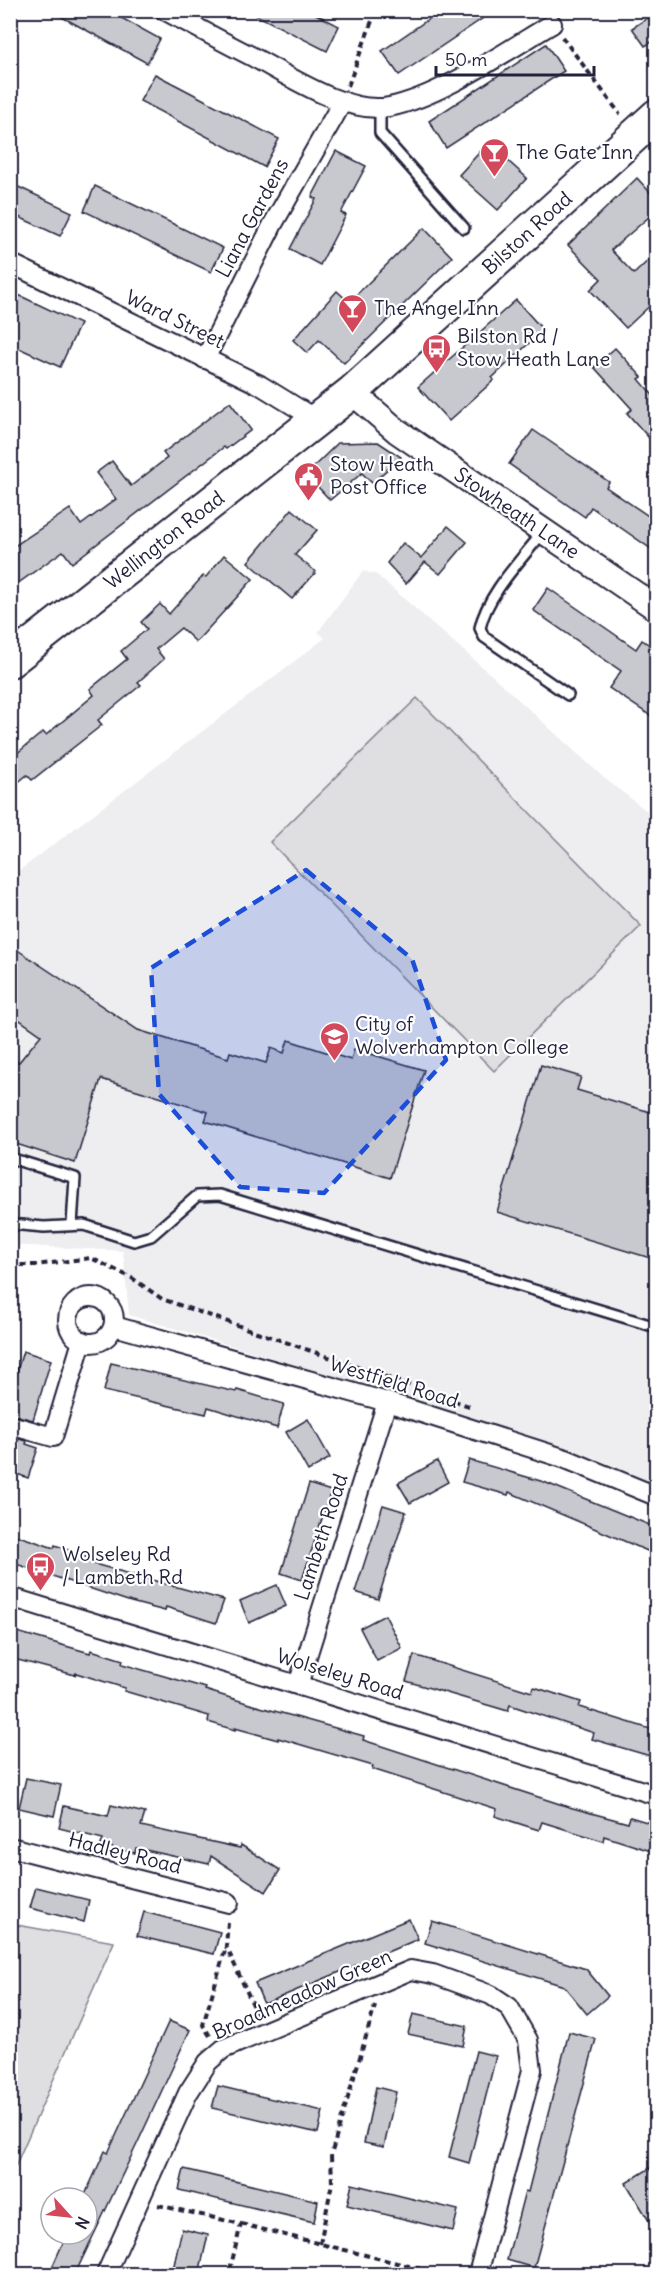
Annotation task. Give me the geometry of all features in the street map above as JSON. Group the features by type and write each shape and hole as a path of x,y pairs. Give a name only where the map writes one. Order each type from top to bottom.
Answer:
{"highway":[{"name":"Bilston Road","path":"317,420 352,392 651,121"},
{"name":"Wellington Road","path":"10,661 317,420"}],"street":[{"path":"164,10 305,85 360,106 380,107 419,98 552,24"},
{"name":"Liana Gardens","path":"205,359 273,224 343,101"},
{"name":"Ward Street","path":"10,263 260,385 317,420"},
{"name":"Stowheath Lane","path":"352,392 397,431 657,608"},
{"path":"96,1297 103,1300 113,1311 114,1326 111,1333 98,1342 82,1341 76,1337 69,1324 71,1310 81,1299 96,1297"},
{"name":"Westfield Road","path":"114,1326 387,1402 566,1459 657,1496"},
{"path":"10,1425 53,1437 82,1341"},
{"name":"Lambeth Road","path":"298,1685 387,1402"},
{"name":"Wolseley Road","path":"10,1597 657,1795"},
{"name":"Hadley Road","path":"10,1847 229,1903"},
{"name":"Broadmeadow Green","path":"106,2274 188,2093 208,2062 223,2049 411,1971 433,1974 492,1995 509,2007 528,2040 532,2070 478,2274"}],"lane":[{"path":"380,107 380,133 464,228"},
{"path":"543,532 499,589 488,606 480,627 484,637 568,695"},
{"path":"10,1158 75,1178 72,1225"},
{"path":"10,1224 44,1227 84,1225 134,1241 151,1236 197,1196 220,1195 657,1327"}],"path":[{"path":"343,101 376,10"},
{"path":"552,24 619,115 627,106 651,121"},
{"path":"10,1264 36,1265 91,1258 132,1278 162,1299 478,1409"},
{"path":"219,2053 203,2025 226,1946 229,1903"},
{"path":"226,1946 265,2031"},
{"path":"320,2244 332,2183 331,2155 382,1982"},
{"path":"139,2200 441,2274"},
{"path":"229,2274 241,2224"}],"highlighted area":[{"path":"306,870 412,959 446,1060 324,1193 240,1187 159,1094 151,968"}],"shaded area":[{"name":"City of Wolverhampton College","path":"363,571 377,575 604,778 656,818 656,1484 595,1458 467,1416 129,1315 123,1251 11,1245 11,877 325,638 318,632"},
{"path":"417,698 641,926 494,1071 270,842"},
{"path":"10,1924 114,1942 11,2176"}],"building":[{"path":"49,10 107,10 160,39 147,63"},
{"path":"246,10 308,10 339,26 327,51"},
{"path":"442,10 495,10 399,75 382,51"},
{"path":"657,12 657,39 645,46 632,28"},
{"path":"546,44 564,71 446,148 429,121"},
{"path":"155,74 279,139 264,167 140,101"},
{"path":"488,143 527,178 498,210 459,175"},
{"path":"336,151 366,166 341,213 346,215 320,265 290,249 316,199 312,197"},
{"path":"637,178 657,200 657,210 611,250 634,274 657,252 657,299 626,328 590,290 601,279 568,245"},
{"path":"10,183 72,212 60,236 10,213"},
{"path":"95,186 223,248 211,272 84,211"},
{"path":"424,228 452,257 344,363 319,340 307,353 293,340 337,291 349,302"},
{"path":"10,291 80,324 60,367 10,344"},
{"path":"516,300 543,330 492,378 494,380 449,421 418,387"},
{"path":"615,348 642,377 639,379 657,400 657,447 627,413 632,409 594,367"},
{"path":"230,402 251,430 226,449 224,447 72,563 63,551 10,589 10,549 70,509 81,525 116,499 96,473 112,461 131,486 167,458 163,453"},
{"path":"533,430 609,482 606,487 657,522 657,553 591,507 585,517 509,464"},
{"path":"378,442 401,457 372,483 362,473 330,500 306,474 338,443"},
{"path":"292,509 317,530 295,555 316,572 292,599 248,562"},
{"path":"448,526 467,542 440,574 425,562 406,584 387,563 403,543 421,558"},
{"path":"224,555 253,579 196,642 181,628 156,649 164,659 138,682 141,685 98,720 102,725 32,780 27,775 10,789 10,759 43,732 46,735 94,695 90,689 127,659 121,651 147,629 141,622 160,604 169,614 203,576 206,577"},
{"path":"548,588 636,649 642,640 657,650 657,720 609,688 621,671 533,610"},
{"path":"10,945 138,1030 228,1058 230,1052 266,1063 271,1048 284,1053 288,1040 351,1060 354,1049 424,1070 390,1178 205,1121 208,1112 101,1079 75,1163 10,1142 10,1059 19,1062 41,1035 10,1013"},
{"path":"541,1065 581,1077 577,1090 657,1114 657,1260 497,1212"},
{"path":"23,1351 51,1360 33,1420 10,1414 10,1394"},
{"path":"111,1363 236,1392 237,1390 284,1404 277,1428 208,1407 206,1414 104,1391"},
{"path":"308,1419 330,1458 308,1471 286,1432"},
{"path":"10,1437 27,1441 26,1444 38,1448 28,1478 17,1474 15,1482 10,1481"},
{"path":"469,1460 544,1482 657,1528 657,1555 509,1492 508,1495 462,1482"},
{"path":"437,1461 448,1482 410,1503 398,1483"},
{"path":"309,1484 331,1491 302,1580 281,1573"},
{"path":"383,1505 406,1512 378,1599 355,1592"},
{"path":"10,1533 54,1548 55,1545 89,1558 87,1562 224,1600 216,1623 166,1607 165,1611 131,1602 10,1562"},
{"path":"277,1585 286,1606 249,1623 240,1601"},
{"path":"385,1615 402,1648 377,1661 360,1628"},
{"path":"10,1630 90,1653 91,1650 123,1660 122,1664 206,1688 205,1690 253,1705 364,1736 363,1740 569,1807 628,1823 630,1817 657,1825 657,1853 604,1836 603,1841 542,1822 539,1830 495,1816 497,1809 372,1769 373,1766 278,1738 278,1740 208,1722 209,1716 124,1691 125,1688 76,1673 75,1675 10,1658"},
{"path":"414,1655 532,1692 534,1687 581,1702 579,1707 657,1731 657,1758 592,1739 594,1733 510,1705 508,1711 406,1681"},
{"path":"26,1778 61,1785 54,1816 19,1808"},
{"path":"111,1805 145,1813 141,1826 240,1848 241,1845 280,1870 266,1892 211,1856 209,1864 136,1848 135,1853 101,1845 103,1839 59,1828 64,1806 108,1816"},
{"path":"36,1887 89,1900 84,1922 30,1908"},
{"path":"144,1912 220,1932 214,1954 137,1936"},
{"path":"409,1919 418,1939 264,2004 255,1983"},
{"path":"432,1921 586,1969 608,1996 587,2014 564,1986 425,1943"},
{"path":"413,2014 467,2026 463,2046 408,2034"},
{"path":"169,2021 190,2030 99,2224 99,2186 89,2186 105,2151 108,2153"},
{"path":"569,2032 596,2039 534,2268 507,2260 525,2191 528,2192"},
{"path":"476,2051 496,2056 469,2163 449,2157"},
{"path":"218,2086 323,2111 318,2133 212,2108"},
{"path":"376,2087 396,2092 384,2147 364,2143"},
{"path":"650,2168 657,2180 657,2234 626,2183"},
{"path":"184,2169 318,2201 314,2222 179,2190"},
{"path":"352,2184 458,2210 453,2231 347,2205"},
{"path":"182,2229 208,2235 199,2274 172,2274"},
{"path":"62,2246 88,2246 75,2274 49,2274"}],"place":[{"name":"The Gate Inn","path":"495,178"},
{"name":"The Angel Inn","path":"353,334"},
{"name":"Bilston Rd / Stow Heath Lane","path":"436,374"},
{"name":"Stow Heath Post Office","path":"309,502"},
{"name":"City of Wolverhampton College","path":"334,1062"},
{"name":"Wolseley Rd / Lambeth Rd","path":"41,1592"}]}
